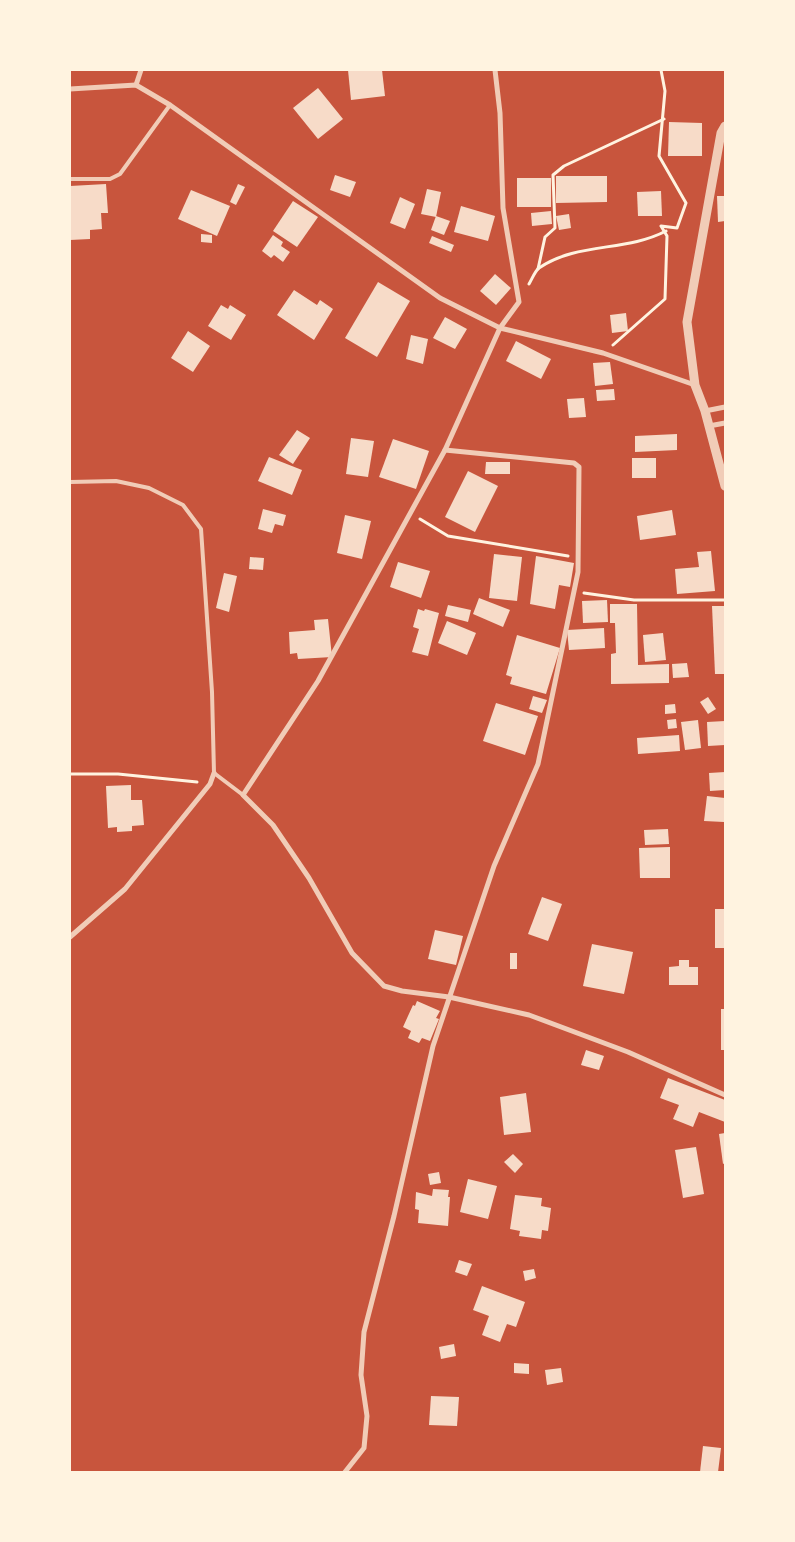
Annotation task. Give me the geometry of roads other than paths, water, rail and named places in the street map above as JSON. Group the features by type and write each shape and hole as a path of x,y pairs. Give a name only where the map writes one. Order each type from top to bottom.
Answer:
{"street":[{"path":"136,85 141,70"},
{"path":"495,70 500,114 503,208 519,302 500,328 445,450 409,512 318,681 243,795 272,825 309,878 352,953 384,986 402,992 449,997 529,1015 628,1052 725,1095"},
{"path":"70,89 136,85 170,105 440,298 500,328 603,353 695,385"},
{"path":"725,126 721,133 687,322 695,385 705,411 725,486"},
{"path":"705,411 725,407"},
{"path":"709,426 725,423"},
{"path":"345,1472 364,1448 367,1416 361,1375 364,1332 394,1216 432,1046 494,866 538,764 578,572 579,467 574,463 445,450"},
{"path":"70,937 125,889 210,784 214,773"}],"lane":[{"path":"70,179 110,180 120,174 170,105"},
{"path":"70,482 116,481 149,488 182,505 201,529 212,692 214,773 243,795"}]}
